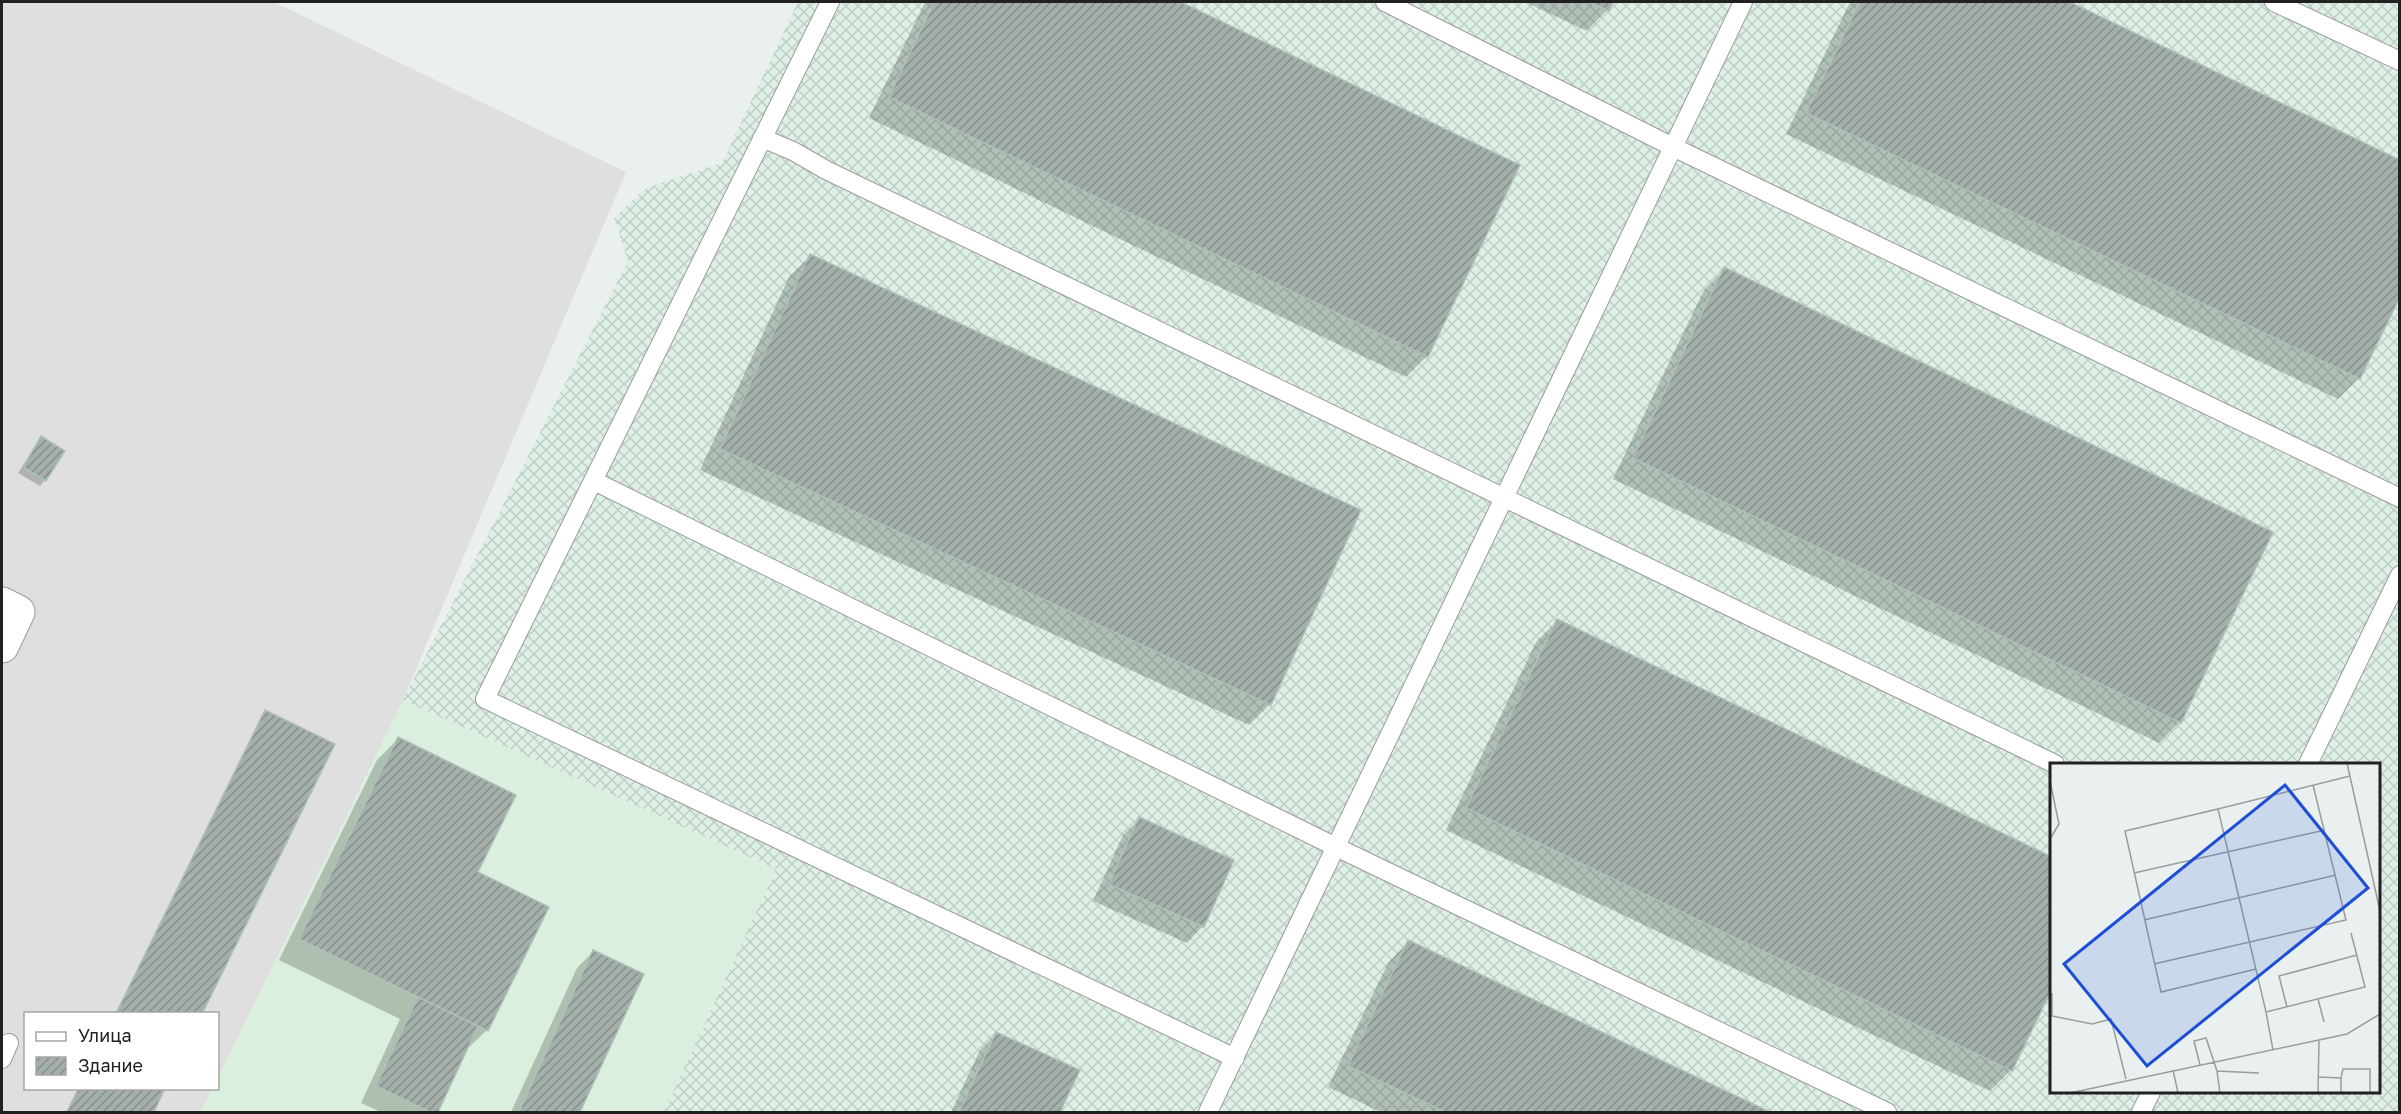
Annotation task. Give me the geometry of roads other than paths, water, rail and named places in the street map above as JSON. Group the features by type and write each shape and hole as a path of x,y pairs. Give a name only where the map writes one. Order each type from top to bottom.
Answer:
{"street":[{"path":"2,604 18,612 2,646"}],"lane":[{"path":"830,2 485,699 1235,1058"},
{"path":"1385,2 1673,147 2400,498"},
{"path":"1208,1113 1743,2"},
{"path":"2274,2 2400,61"},
{"path":"762,138 793,151 847,181 2051,763"},
{"path":"594,481 1336,847 1887,1113"},
{"path":"2309,763 2400,575"},
{"path":"2140,1113 2150,1093"}]}
